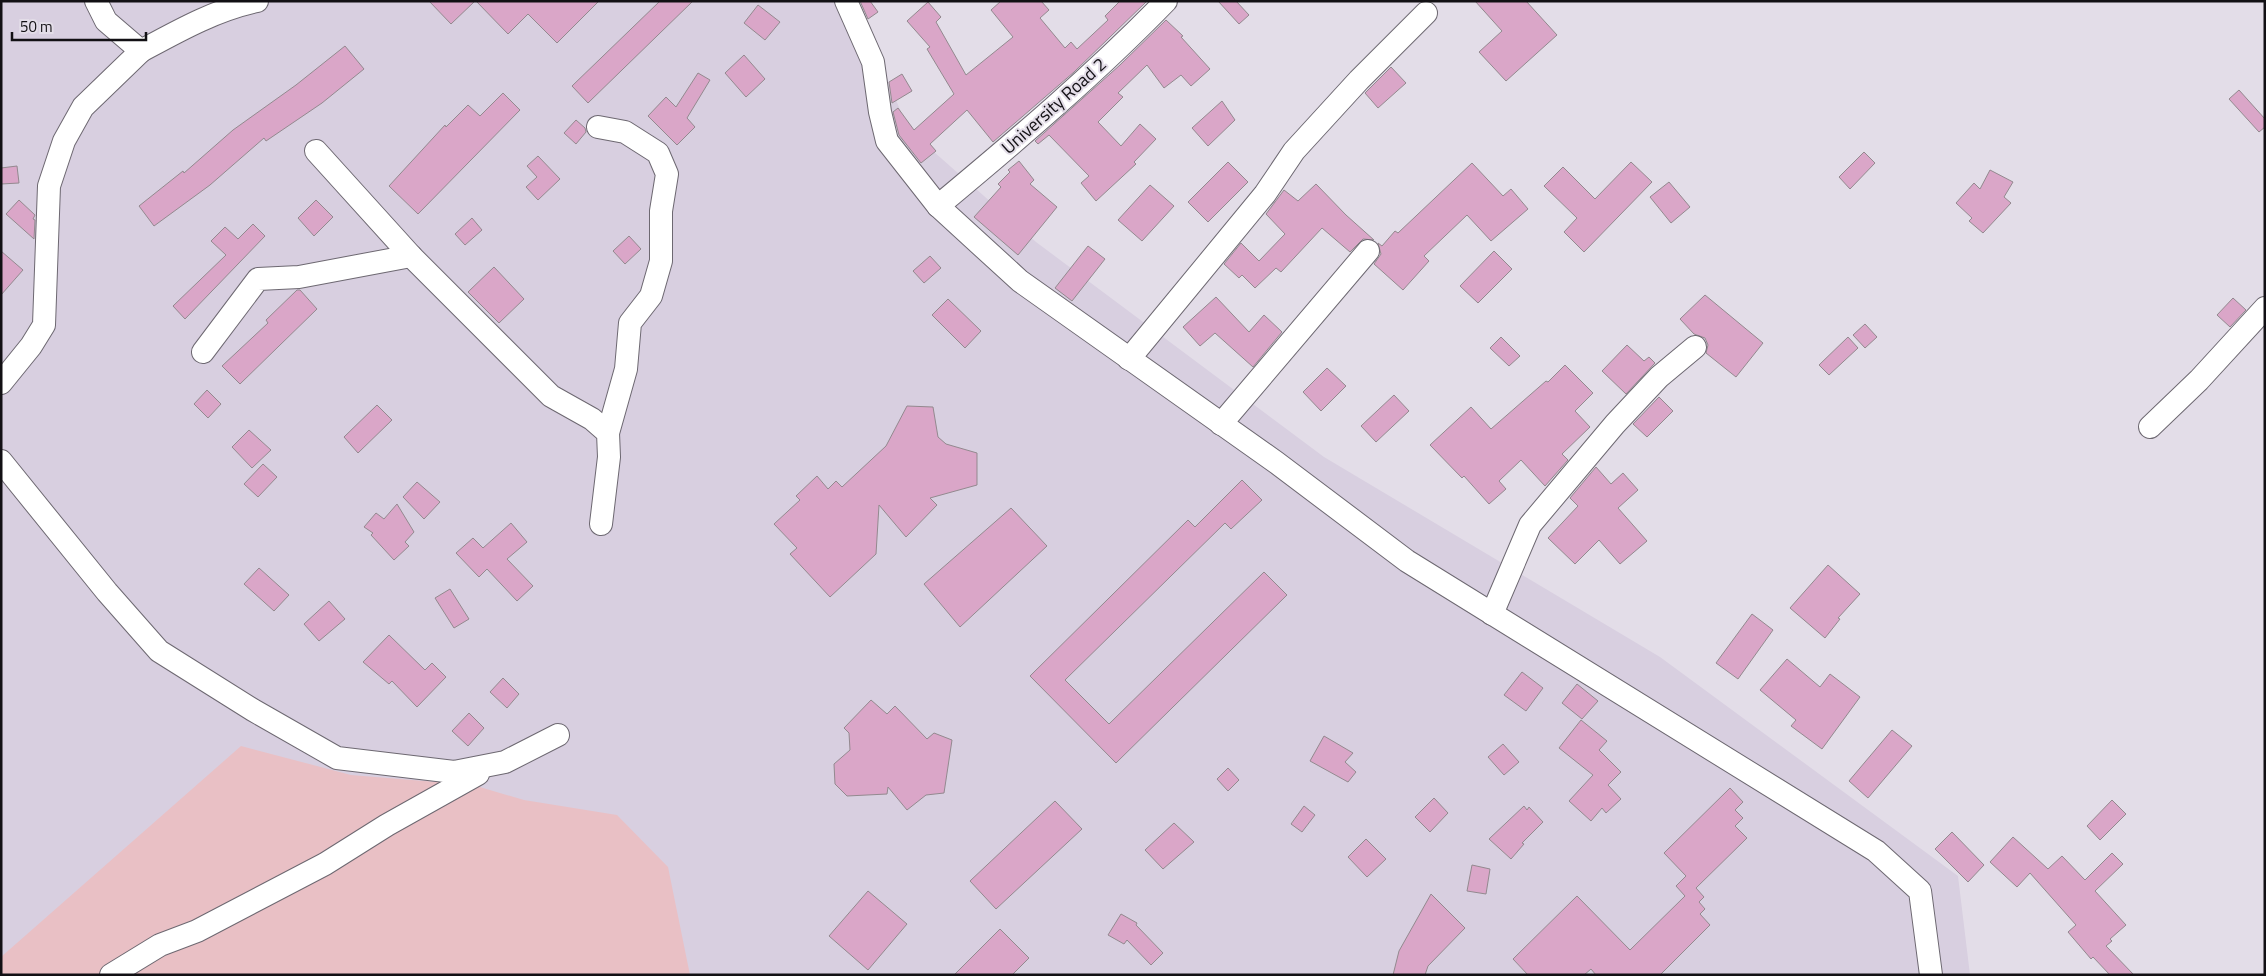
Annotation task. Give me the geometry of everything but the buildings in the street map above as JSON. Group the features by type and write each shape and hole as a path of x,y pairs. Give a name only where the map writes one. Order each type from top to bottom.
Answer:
{"street":[{"path":"96,1 106,21 141,51"},
{"path":"1,383 31,346 44,325 50,186 64,141 83,107 141,51 232,6 257,1"},
{"path":"846,1 873,62 880,112 887,141 938,206 1020,280 1221,424 1407,561 1876,851 1920,891 1931,975"},
{"name":"University Road 2","path":"938,206 1035,125 1166,1"},
{"path":"1129,359 1265,194 1294,151 1359,80 1426,12"},
{"path":"598,127 625,132 658,153 666,174 661,211 661,261 651,296 630,324 626,369 608,433 609,457 601,524"},
{"path":"316,151 411,256 551,396 592,419 608,433"},
{"path":"1221,424 1368,251"},
{"path":"203,352 258,279 299,277 411,256"},
{"path":"2150,427 2199,380 2265,308"},
{"path":"1492,614 1530,525 1621,418 1659,377 1695,348"},
{"path":"1,461 107,592 159,651 253,710 337,758 454,772 505,762 558,735 529,752 471,778 387,825 325,864 197,931 160,945 111,975"}],"shaded area":[{"path":"1,1 855,1 908,129 1036,242 1324,457 1660,657 1958,876 1970,975 1,975"},
{"path":"241,746 351,775 473,785 524,800 617,815 668,867 690,975 1,975 1,957"}]}
